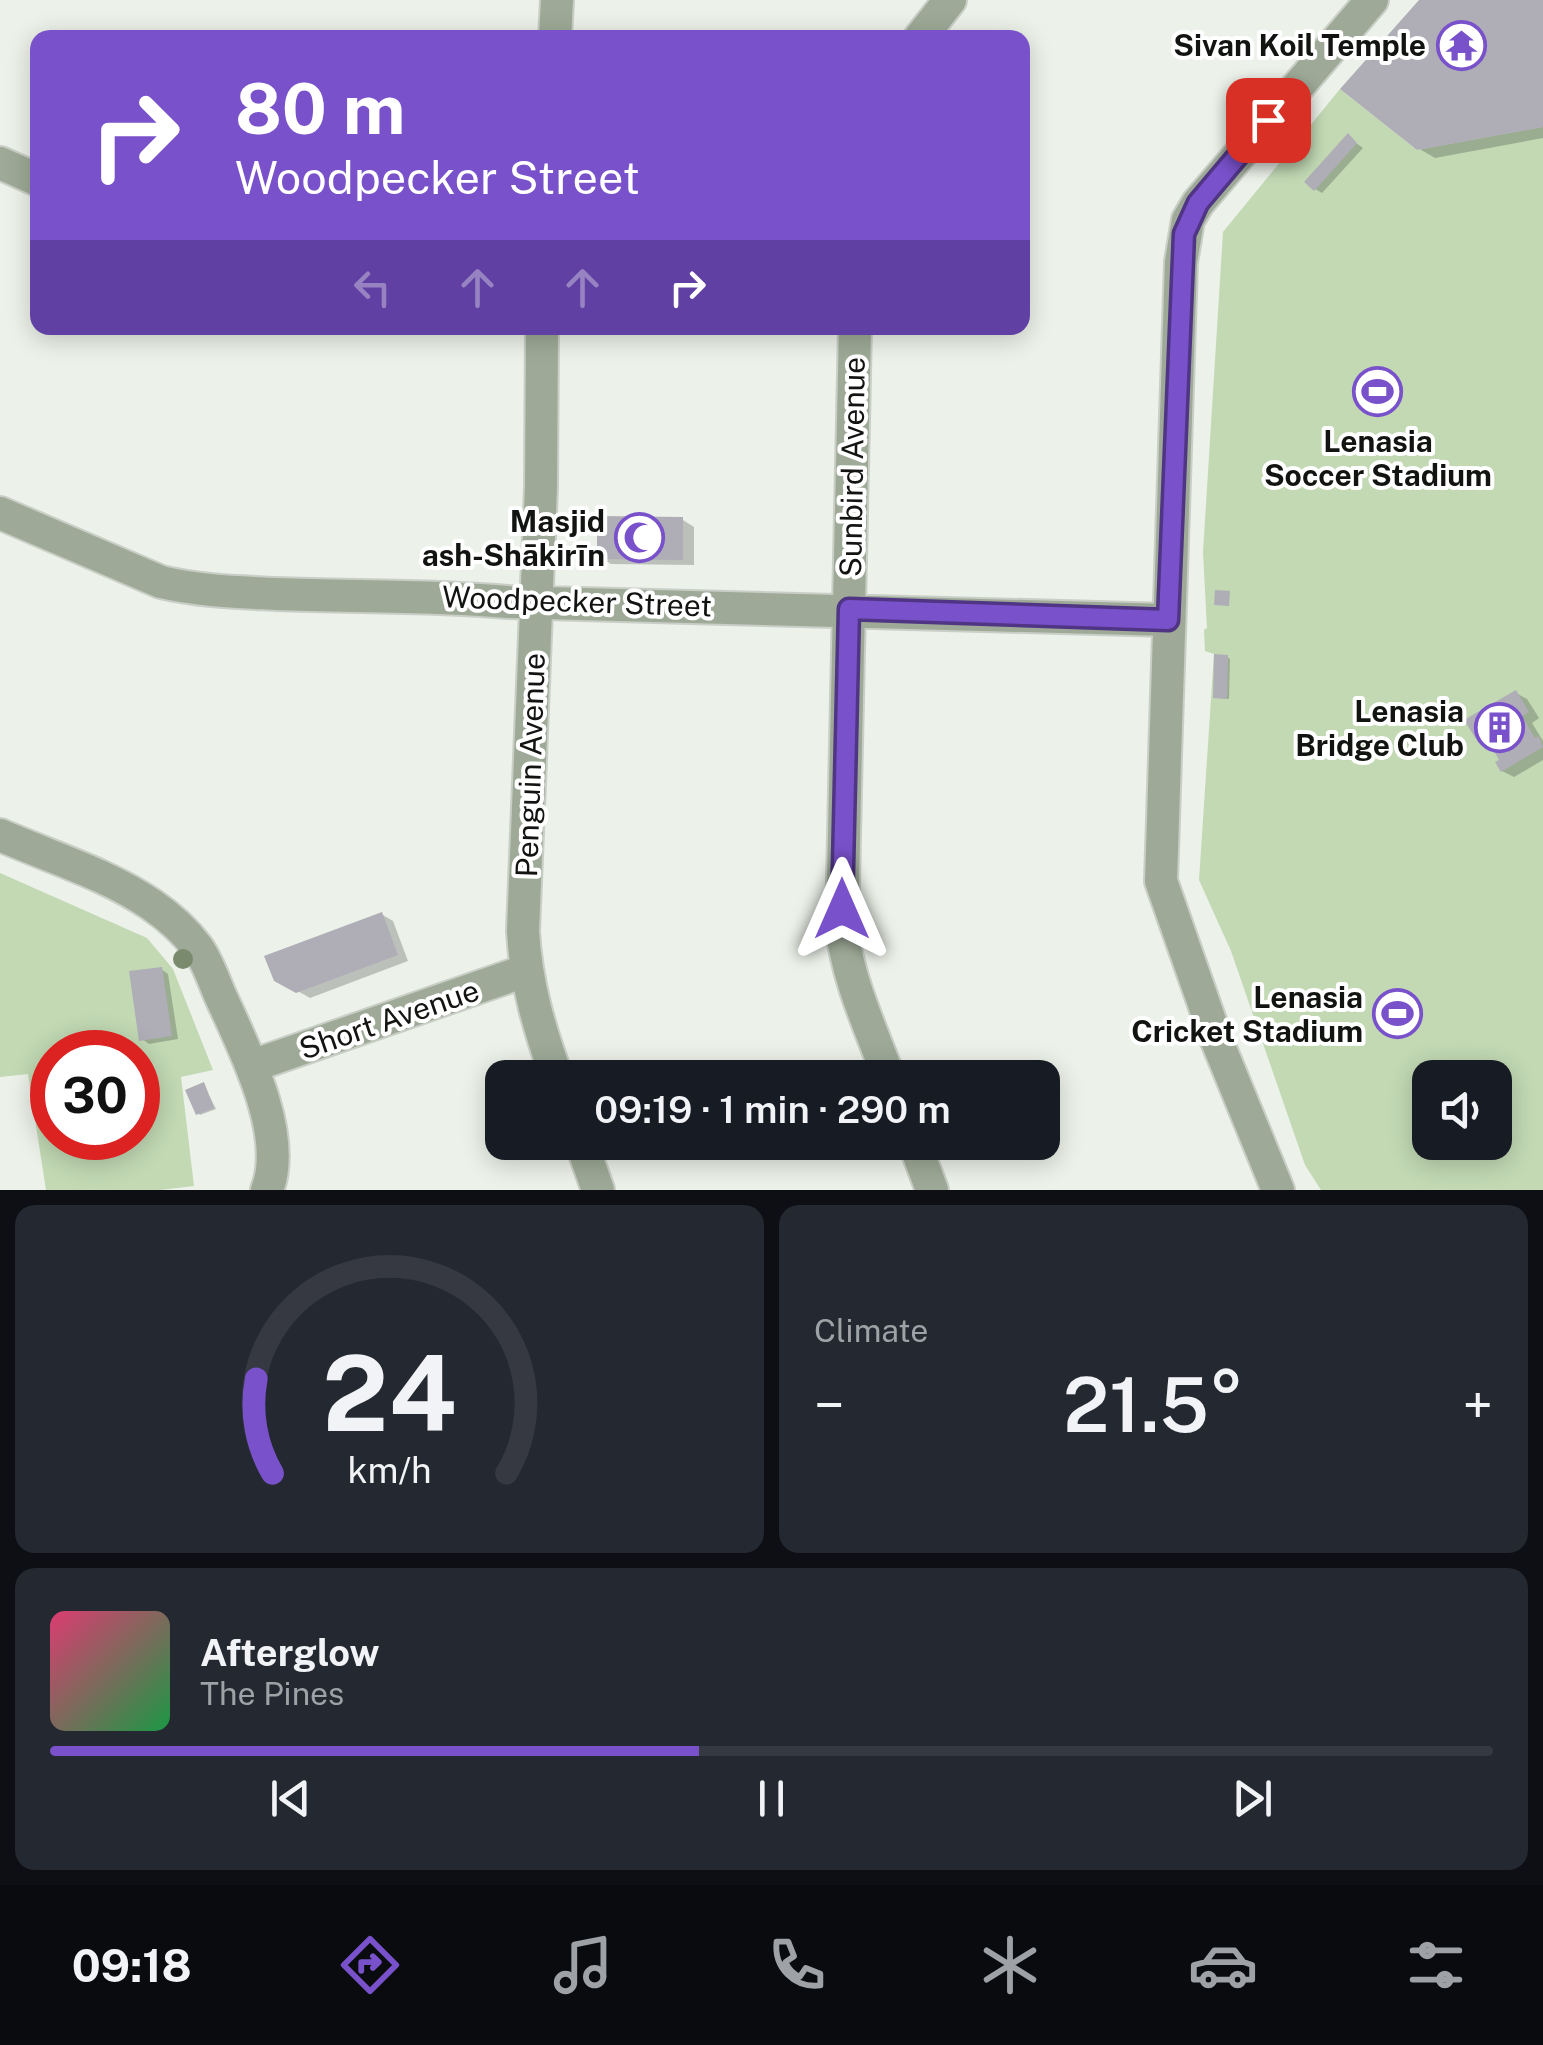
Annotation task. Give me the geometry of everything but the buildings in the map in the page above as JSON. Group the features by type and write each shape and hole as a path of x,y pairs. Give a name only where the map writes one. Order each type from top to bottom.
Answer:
{"street":[{"path":"555,30 557,0"},
{"path":"926,30 950,0"},
{"path":"1278,1190 1217,1041 1165,900 1162,881 1180,280 1188,220 1221,174 1372,0"},
{"path":"0,163 30,176"},
{"name":"Penguin Avenue","path":"542,335 537,602 523,931 534,1014 551,1060"},
{"name":"Sunbird Avenue","path":"856,335 842,929 853,981 883,1060"},
{"name":"Woodpecker Street","path":"0,513 161,582 189,589 1168,620"},
{"path":"0,835 153,905 199,949 252,1066 271,1136 273,1176 267,1190"},
{"name":"Short Avenue","path":"252,1066 526,971"},
{"path":"587,1160 598,1190"},
{"path":"921,1160 932,1190"}],"green space":[{"name":"Lenasia Soccer Stadium","path":"1340,89 1417,150 1543,127 1543,1190 1321,1190 1305,1165 1231,951 1199,880 1214,654 1205,651 1203,552 1223,232"},
{"path":"0,873 147,938 173,969 213,1070 181,1077 194,1186 160,1190 46,1190 41,1160 160,1160 160,1030 30,1030 30,1087 28,1074 0,1077"}],"place":[{"name":"Sivan Koil Temple","path":"1461,45"},
{"name":"Lenasia Soccer Stadium","path":"1378,392"},
{"name":"Masjid ash-Shākirīn","path":"640,538"},
{"name":"Lenasia Bridge Club","path":"1499,728"},
{"name":"Lenasia Cricket Stadium","path":"1398,1014"}],"route":[{"path":"842,909 849,609 1168,620 1184,234 1198,203 1268,120"}]}
